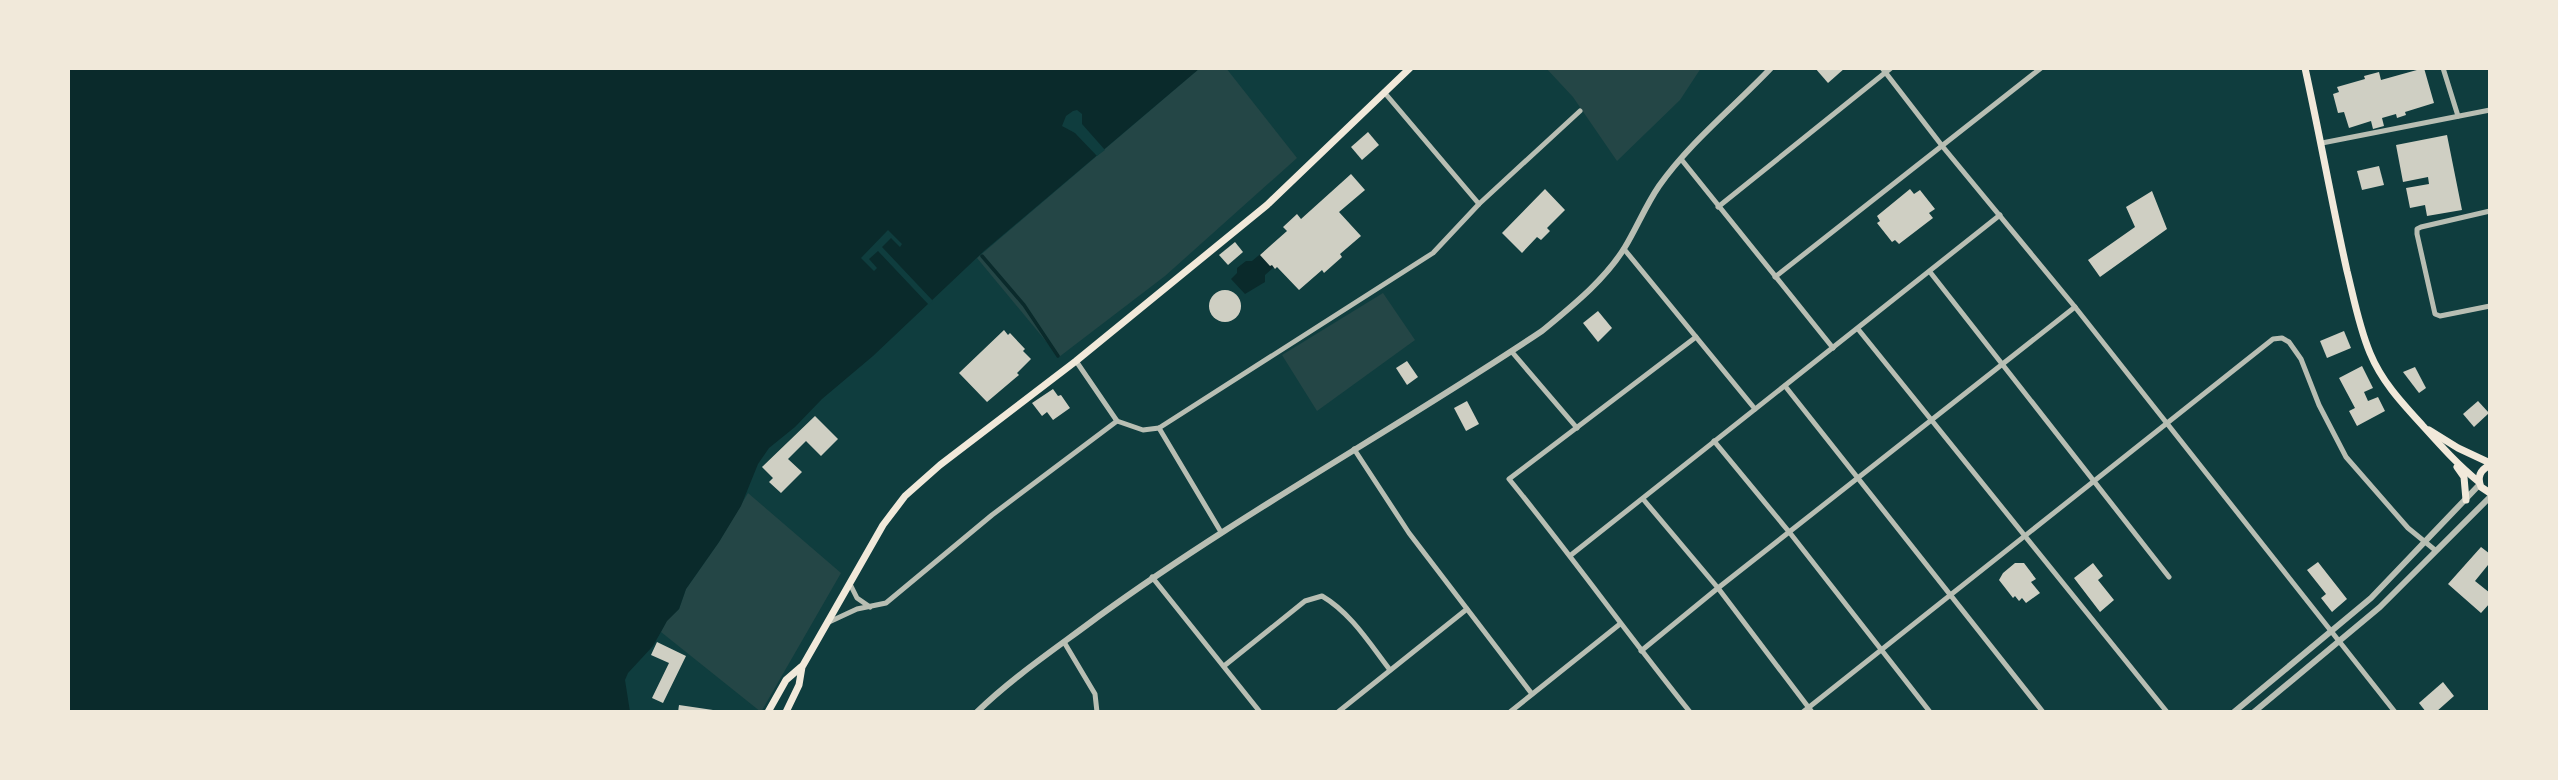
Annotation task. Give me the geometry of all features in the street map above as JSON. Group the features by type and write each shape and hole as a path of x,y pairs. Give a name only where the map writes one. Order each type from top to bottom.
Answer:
{"main road":[{"path":"786,712 799,685 802,667 827,623 883,525 913,489 949,458 1076,361 1267,205 1410,68"},
{"path":"2305,68 2322,143 2333,211 2366,342 2384,380 2402,405 2490,495"},
{"path":"2423,426 2490,464 2481,472 2480,483"},
{"path":"2451,457 2464,477 2466,500"},
{"path":"768,712 786,680 802,667"}],"street":[{"path":"977,712 1064,642 1152,577 1542,331 1605,274 1624,249 1659,186 1681,159 1770,68"},
{"path":"1775,277 2041,68"},
{"path":"2443,68 2458,116"},
{"path":"1718,207 1886,70 1942,147 2075,307 2395,712"},
{"path":"1384,92 1479,204"},
{"path":"2322,143 2490,110"},
{"path":"1076,361 1117,421 1143,430 1158,428 1433,253 1479,204 1580,111"},
{"path":"1681,159 1833,348"},
{"path":"2490,211 2417,229 2434,310 2440,316 2490,306"},
{"path":"1571,555 2000,215"},
{"path":"1624,249 1755,409"},
{"path":"1930,271 2169,577"},
{"path":"1641,651 2075,307"},
{"path":"1857,329 2167,712"},
{"path":"1689,711 1620,624 1571,555 1509,479 1696,337"},
{"path":"1643,499 1718,588 1808,710 2166,422 2273,339 2281,338 2288,342 2301,359 2319,405 2346,457 2408,528 2435,550"},
{"path":"1511,352 1577,428"},
{"path":"1785,386 2043,712"},
{"path":"827,623 845,614 886,603 992,515 1117,421"},
{"path":"1158,428 1221,532"},
{"path":"1714,441 1930,712"},
{"path":"1354,449 1409,533 1532,694"},
{"path":"2234,712 2371,598 2480,483"},
{"path":"2254,712 2380,607 2490,495"},
{"path":"1152,577 1260,712"},
{"path":"850,584 857,598 870,607"},
{"path":"1224,666 1305,601 1322,596 1338,605 1351,619 1390,670"},
{"path":"1341,711 1467,608"},
{"path":"1510,712 1620,624"},
{"path":"1064,642 1095,694 1097,712"}],"shaded area":[{"path":"68,68 1200,68 984,251 873,356 769,448 758,464 741,506 686,589 679,609 667,621 653,646 628,673 625,680 630,712 68,712"},
{"path":"1200,68 1226,68 1297,158 1165,276 1059,357 977,258"},
{"path":"1546,68 1701,68 1680,100 1617,161 1573,97"},
{"path":"1264,251 1276,265 1265,275 1265,282 1245,294 1231,279 1237,273 1237,268"},
{"path":"1383,293 1415,340 1317,411 1282,355"},
{"path":"748,493 841,573 761,712 661,632 667,620 679,609 686,589 719,542"}],"pier":[{"path":"1077,110 1082,114 1082,124 1105,150 1097,156 1075,133 1062,126 1066,116"},
{"path":"888,230 902,244 900,247 891,238 882,247 933,301 929,305 878,251 869,259 877,268 874,271 861,258"}],"building":[{"path":"1815,68 1845,68 1828,83"},
{"path":"2424,68 2434,103 2405,112 2406,115 2397,118 2396,114 2382,118 2384,126 2373,129 2371,121 2349,128 2344,112 2338,113 2333,94 2339,92 2337,87 2379,72 2381,80"},
{"path":"1368,132 1379,145 1362,160 1351,147"},
{"path":"2447,135 2462,210 2427,216 2425,205 2410,208 2406,188 2429,184 2428,177 2403,182 2396,145"},
{"path":"2379,166 2384,185 2362,190 2357,171"},
{"path":"1351,174 1365,190 1339,212 1361,236 1340,254 1342,257 1324,273 1322,270 1299,290 1277,267 1275,269 1270,266 1260,255 1287,231 1283,227 1297,214 1301,219"},
{"path":"1545,189 1565,210 1547,228 1550,231 1541,240 1537,237 1522,253 1502,233"},
{"path":"1910,189 1914,194 1920,190 1935,209 1929,213 1933,218 1899,244 1895,240 1892,242 1877,223 1880,221 1877,216"},
{"path":"2152,191 2167,229 2100,277 2088,260 2135,227 2126,207"},
{"path":"1235,242 1243,252 1228,265 1219,255"},
{"path":"1225,290 1236,295 1241,306 1236,317 1225,322 1214,317 1209,306 1214,295"},
{"path":"1598,311 1612,328 1598,342 1583,323"},
{"path":"1004,330 1025,349 1023,351 1031,359 1017,373 1019,375 987,402 959,373"},
{"path":"2344,331 2351,348 2327,358 2320,341"},
{"path":"1407,361 1418,377 1407,385 1396,368"},
{"path":"2362,366 2373,388 2364,392 2368,401 2378,397 2385,411 2357,426 2349,411 2355,408 2339,378"},
{"path":"2415,367 2426,388 2419,393 2403,372"},
{"path":"1053,389 1070,408 1053,420 1047,412 1042,416 1032,403"},
{"path":"1467,401 1479,424 1466,431 1454,408"},
{"path":"2478,401 2489,413 2474,427 2463,414"},
{"path":"815,416 838,439 821,456 806,441 788,459 802,472 781,493 769,482 773,478 762,467"},
{"path":"2481,547 2490,554 2490,567 2488,565 2475,581 2490,593 2490,603 2481,613 2448,584"},
{"path":"2318,562 2347,599 2332,612 2321,598 2326,594 2307,570"},
{"path":"2015,563 2024,563 2036,579 2031,582 2040,593 2026,603 2022,598 2019,601 2015,596 2013,598 1999,580"},
{"path":"2093,563 2103,576 2098,580 2114,600 2100,612 2074,578"},
{"path":"657,642 686,656 663,703 652,698 669,663 651,655"},
{"path":"2443,682 2454,696 2436,712 2426,712 2419,703"},
{"path":"679,705 713,710 713,712 678,712"}],"waterway":[{"path":"982,256 1024,305 1058,356"}]}
